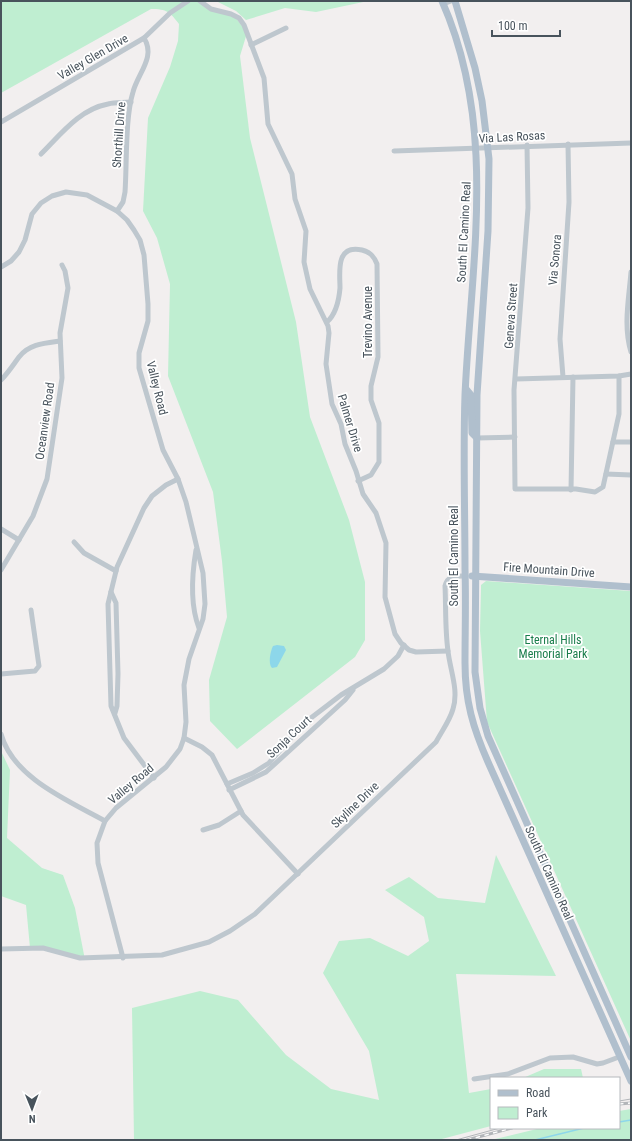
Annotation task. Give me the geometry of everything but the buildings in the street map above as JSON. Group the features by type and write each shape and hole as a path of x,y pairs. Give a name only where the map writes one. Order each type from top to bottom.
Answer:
{"main road":[{"name":"South El Camino Real","path":"455,1 475,68 482,101 488,148 489,206 478,381 477,438 476,672 483,721 631,1057"},
{"name":"South El Camino Real","path":"442,3 465,71 477,149 477,217 466,389 465,678 467,701 473,727 631,1081"},
{"path":"466,389 471,395 472,433 477,438"},
{"name":"Fire Mountain Drive","path":"466,576 631,587"}],"street":[{"name":"Valley Glen Drive","path":"1,122 144,38 170,13 188,1"},
{"name":"Palmer Drive","path":"200,1 211,9 231,14 238,18 244,25 264,78 268,124 292,174 295,198 306,231 304,262 310,289 327,322 329,334 326,364 332,404 341,424 345,444 362,494 376,513 386,544 386,603 395,634 404,645"},
{"path":"442,3 451,1"},
{"path":"252,45 286,28"},
{"name":"Shorthill Drive","path":"117,211 123,202 125,192 133,91 148,59 149,51 144,38"},
{"path":"41,154 72,123 86,112 108,104 131,102"},
{"name":"Via Las Rosas","path":"394,151 477,149 527,145 631,143"},
{"name":"Via Sonora","path":"563,377 560,339 570,202 568,144"},
{"name":"Geneva Street","path":"527,145 528,208 514,390 515,489 571,490"},
{"path":"1,268 11,261 19,252 26,240 32,214 41,203 52,196 66,192 87,195 117,211"},
{"name":"Valley Road","path":"117,211 134,230 140,240 144,255 148,321 139,353 139,368 163,450 178,479 186,502 196,549 203,573 205,604 189,659 184,685 186,722 184,738 174,760 116,808 105,821 97,843 98,863 123,958"},
{"name":"Trevino Avenue","path":"327,322 334,316 340,289 339,264 341,259 350,250 359,249 368,252 377,264 378,357 371,386 371,400 379,423 379,462 371,475 358,481"},
{"name":"Oceanview Road","path":"1,570 33,516 48,478 62,378 60,341 62,318 68,288 65,271 62,265"},
{"path":"631,272 627,340 631,352"},
{"path":"1,380 20,356 30,348 42,343 60,341"},
{"path":"516,379 619,376 631,374"},
{"path":"573,377 571,490 599,491 603,487 606,477 619,414 619,376"},
{"path":"477,438 515,437"},
{"path":"613,442 631,442"},
{"path":"606,477 631,475"},
{"path":"154,778 124,738 117,725 115,713 111,706 108,604 116,571 148,502 152,496 166,485 178,479"},
{"path":"1,529 19,540"},
{"path":"74,542 84,553 116,571"},
{"name":"Valley Road","path":"196,549 194,560 194,600 195,618 199,628"},
{"name":"Skyline Drive","path":"1,949 43,948 80,958 123,958 162,955 209,942 230,931 255,914 436,742 454,708 454,683 448,651 446,580 454,576 466,576"},
{"path":"111,592 116,603 118,674 117,706 115,713"},
{"path":"1,674 35,671 39,666 31,610"},
{"path":"404,645 409,650 416,652 448,651"},
{"name":"Sonja Court","path":"227,784 253,773 269,763 303,724 341,694 354,688 384,669 398,656 404,645"},
{"name":"Sonja Court","path":"229,790 259,776 281,760 345,700 354,688"},
{"path":"1,734 13,757 33,778 48,789 105,821"},
{"path":"184,738 202,747 212,755 241,811 298,874"},
{"path":"204,830 219,825 241,811"},
{"path":"474,1079 508,1074 550,1058 573,1057 597,1064 619,1057"}],"green space":[{"path":"1,1 200,1 204,5 234,15 247,33 240,56 250,138 296,322 310,417 349,520 365,582 365,640 355,657 237,749 210,721 209,680 227,617 222,561 213,492 168,376 170,284 157,238 143,211 148,118 170,67 178,41 179,24 168,12 151,9 1,93"},
{"path":"216,1 368,1 316,12 285,8 246,20 236,11"},
{"name":"Eternal Hills Memorial Park","path":"486,581 631,591 631,1041 487,722 480,631 481,585"},
{"path":"1,751 10,770 7,838 42,868 63,875 75,908 85,960 49,949 30,948 26,905 1,896"},
{"path":"496,855 556,976 456,974 469,1093 490,1089 490,1126 438,1140 134,1140 132,1008 200,991 238,1000 286,1055 331,1089 379,1100 369,1051 323,973 339,941 370,938 408,956 429,941 424,917 385,890 409,877 438,898 485,903"},
{"path":"544,1069 581,1069 583,1077 525,1077"},
{"path":"631,1109 631,1140 491,1140 537,1129 620,1129 620,1111"}],"water":[{"path":"273,646 284,646 286,650 277,667 272,668 270,664 270,655"}],"waterway":[{"path":"620,1122 631,1120"},
{"path":"535,1140 580,1129"}],"tram line":[{"path":"620,1101 631,1099"},
{"path":"456,1140 496,1129"}],"railway":[{"path":"620,1104 631,1103"},
{"path":"467,1140 508,1129"}]}
